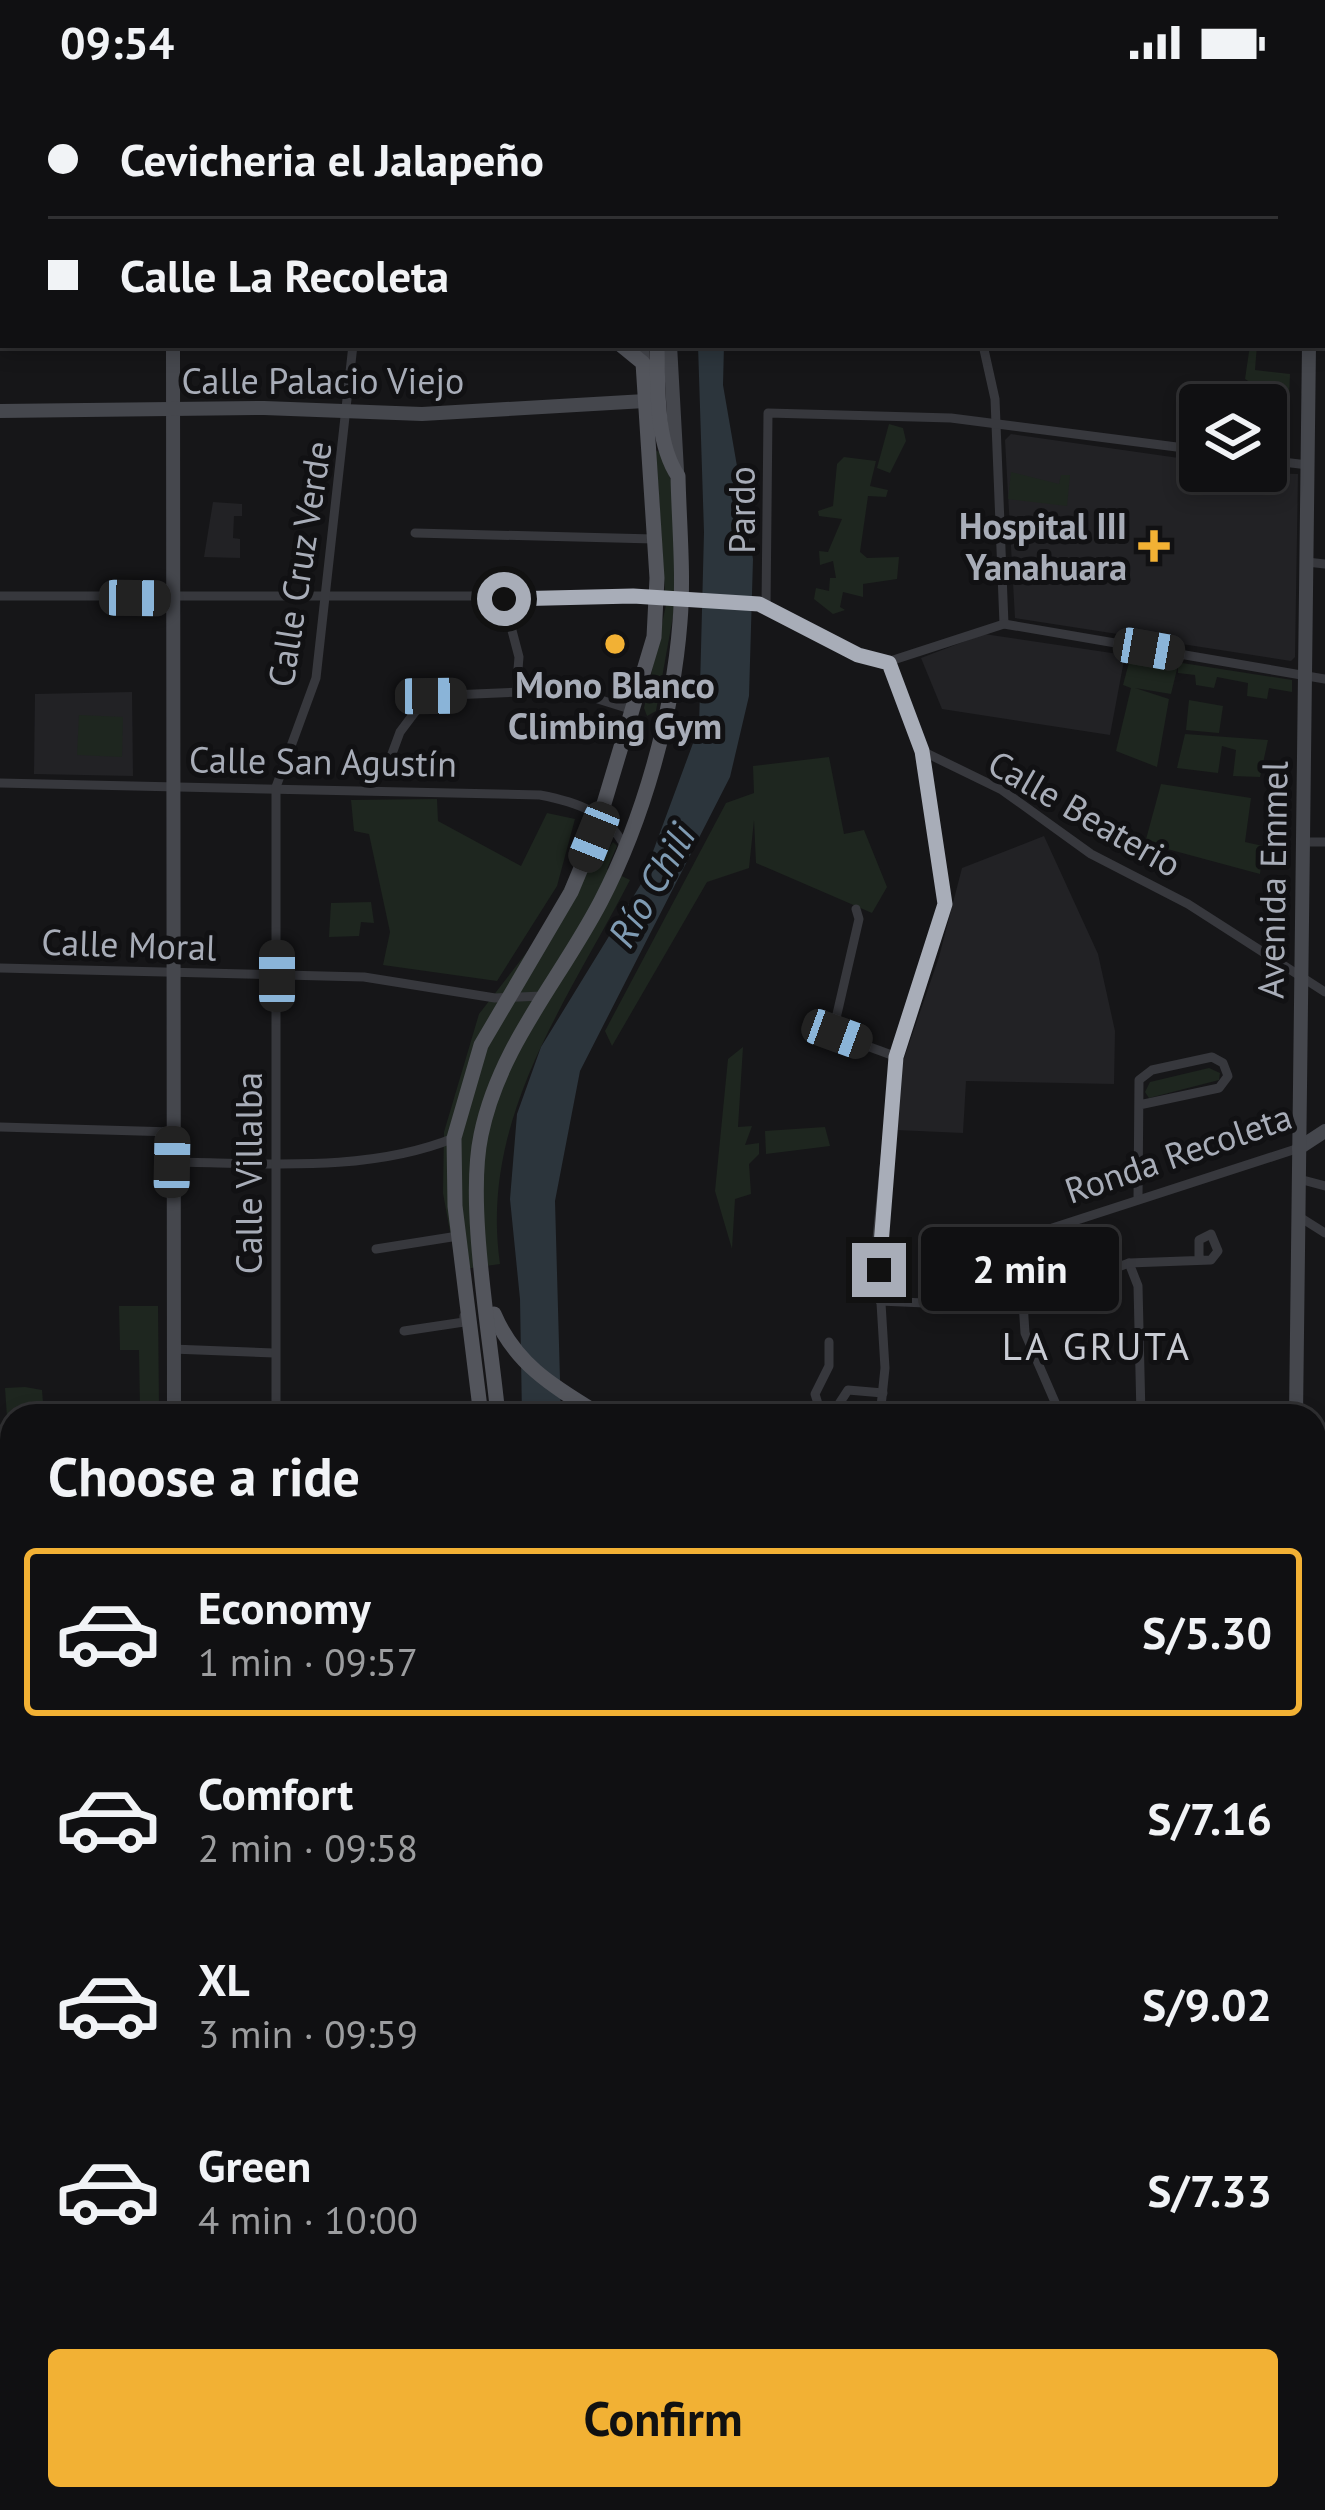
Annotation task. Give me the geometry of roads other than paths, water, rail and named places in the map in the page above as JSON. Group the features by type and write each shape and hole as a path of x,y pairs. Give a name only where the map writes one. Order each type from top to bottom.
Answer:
{"main road":[{"path":"479,1404 458,1236 454,1138 467,1080 493,1022 572,892 610,787 657,617 644,401 647,353"},
{"path":"497,1404 478,1203 480,1142 496,1082 519,1035 601,901 626,847 659,730 680,620 677,476 670,465 647,353"},
{"path":"631,715 646,717 659,730"},
{"path":"610,787 624,799 640,799"},
{"path":"493,1022 511,1021 519,1035"},
{"path":"487,1286 508,1344 537,1375 583,1404"}],"street":[{"path":"172,348 177,598 174,1404"},
{"name":"Calle Cruz Verde","path":"276,787 316,677 353,348"},
{"path":"670,348 677,476"},
{"path":"984,348 993,379 1004,624"},
{"name":"Avenida Emmel","path":"1295,1404 1309,348"},
{"name":"Calle Palacio Viejo","path":"0,410 174,408 422,414 644,401"},
{"name":"Pardo","path":"760,606 769,413 993,422"},
{"path":"993,422 1179,448"},
{"path":"1287,462 1308,465"},
{"path":"415,532 655,539"},
{"path":"1306,562 1325,564"},
{"path":"0,596 639,597 760,606 858,655 889,663 1004,624 1325,679"},
{"path":"510,622 519,657 515,694"},
{"path":"882,1404 877,1238 896,1057 945,904 922,751 889,663"},
{"path":"386,770 400,732 422,698 576,691 631,715"},
{"name":"Calle Beaterio","path":"922,751 1002,790 1091,854 1188,904 1325,992"},
{"name":"Calle San Agustín","path":"0,783 527,793 558,798 601,816"},
{"name":"Calle Villalba","path":"275,1404 276,787"},
{"path":"601,816 626,847"},
{"path":"1303,842 1325,842"},
{"path":"856,909 859,919 834,1027 837,1034 896,1057"},
{"name":"Calle Moral","path":"0,968 381,978 508,998 542,996"},
{"path":"1138,1106 1219,1088 1228,1076 1223,1063 1212,1057 1152,1070 1139,1080 1138,1106 1138,1198"},
{"path":"0,1127 173,1132"},
{"name":"Ronda Recoleta","path":"1010,1300 1031,1238 1138,1198 1299,1148 1325,1131"},
{"path":"172,1162 274,1163 418,1151 454,1138"},
{"path":"1299,1179 1325,1186"},
{"path":"1298,1216 1325,1233"},
{"path":"376,1249 458,1236"},
{"path":"880,1301 992,1306 1010,1300 1023,1302 1130,1263 1198,1260"},
{"path":"1130,1263 1138,1286 1141,1404"},
{"path":"404,1331 464,1322 464,1289"},
{"path":"1023,1302 1024,1333 1056,1404"},
{"path":"818,1404 815,1394 830,1366 829,1342"},
{"path":"172,1348 274,1353"},
{"path":"839,1404 848,1390 883,1393"},
{"path":"0,2464 0,2500"}],"water":[{"name":"Río Chili","path":"698,348 724,348 723,385 753,559 749,696 730,777 580,1071 555,1201 561,1404 522,1404 520,1299 510,1199 517,1114 541,1047 641,884 699,727 704,532"}],"place":[{"name":"Hospital III Yanahuara","path":"1154,546"},
{"name":"Mono Blanco Climbing Gym","path":"615,644"}],"district":[{"name":"LA GRUTA","path":"1097,1345"}]}
